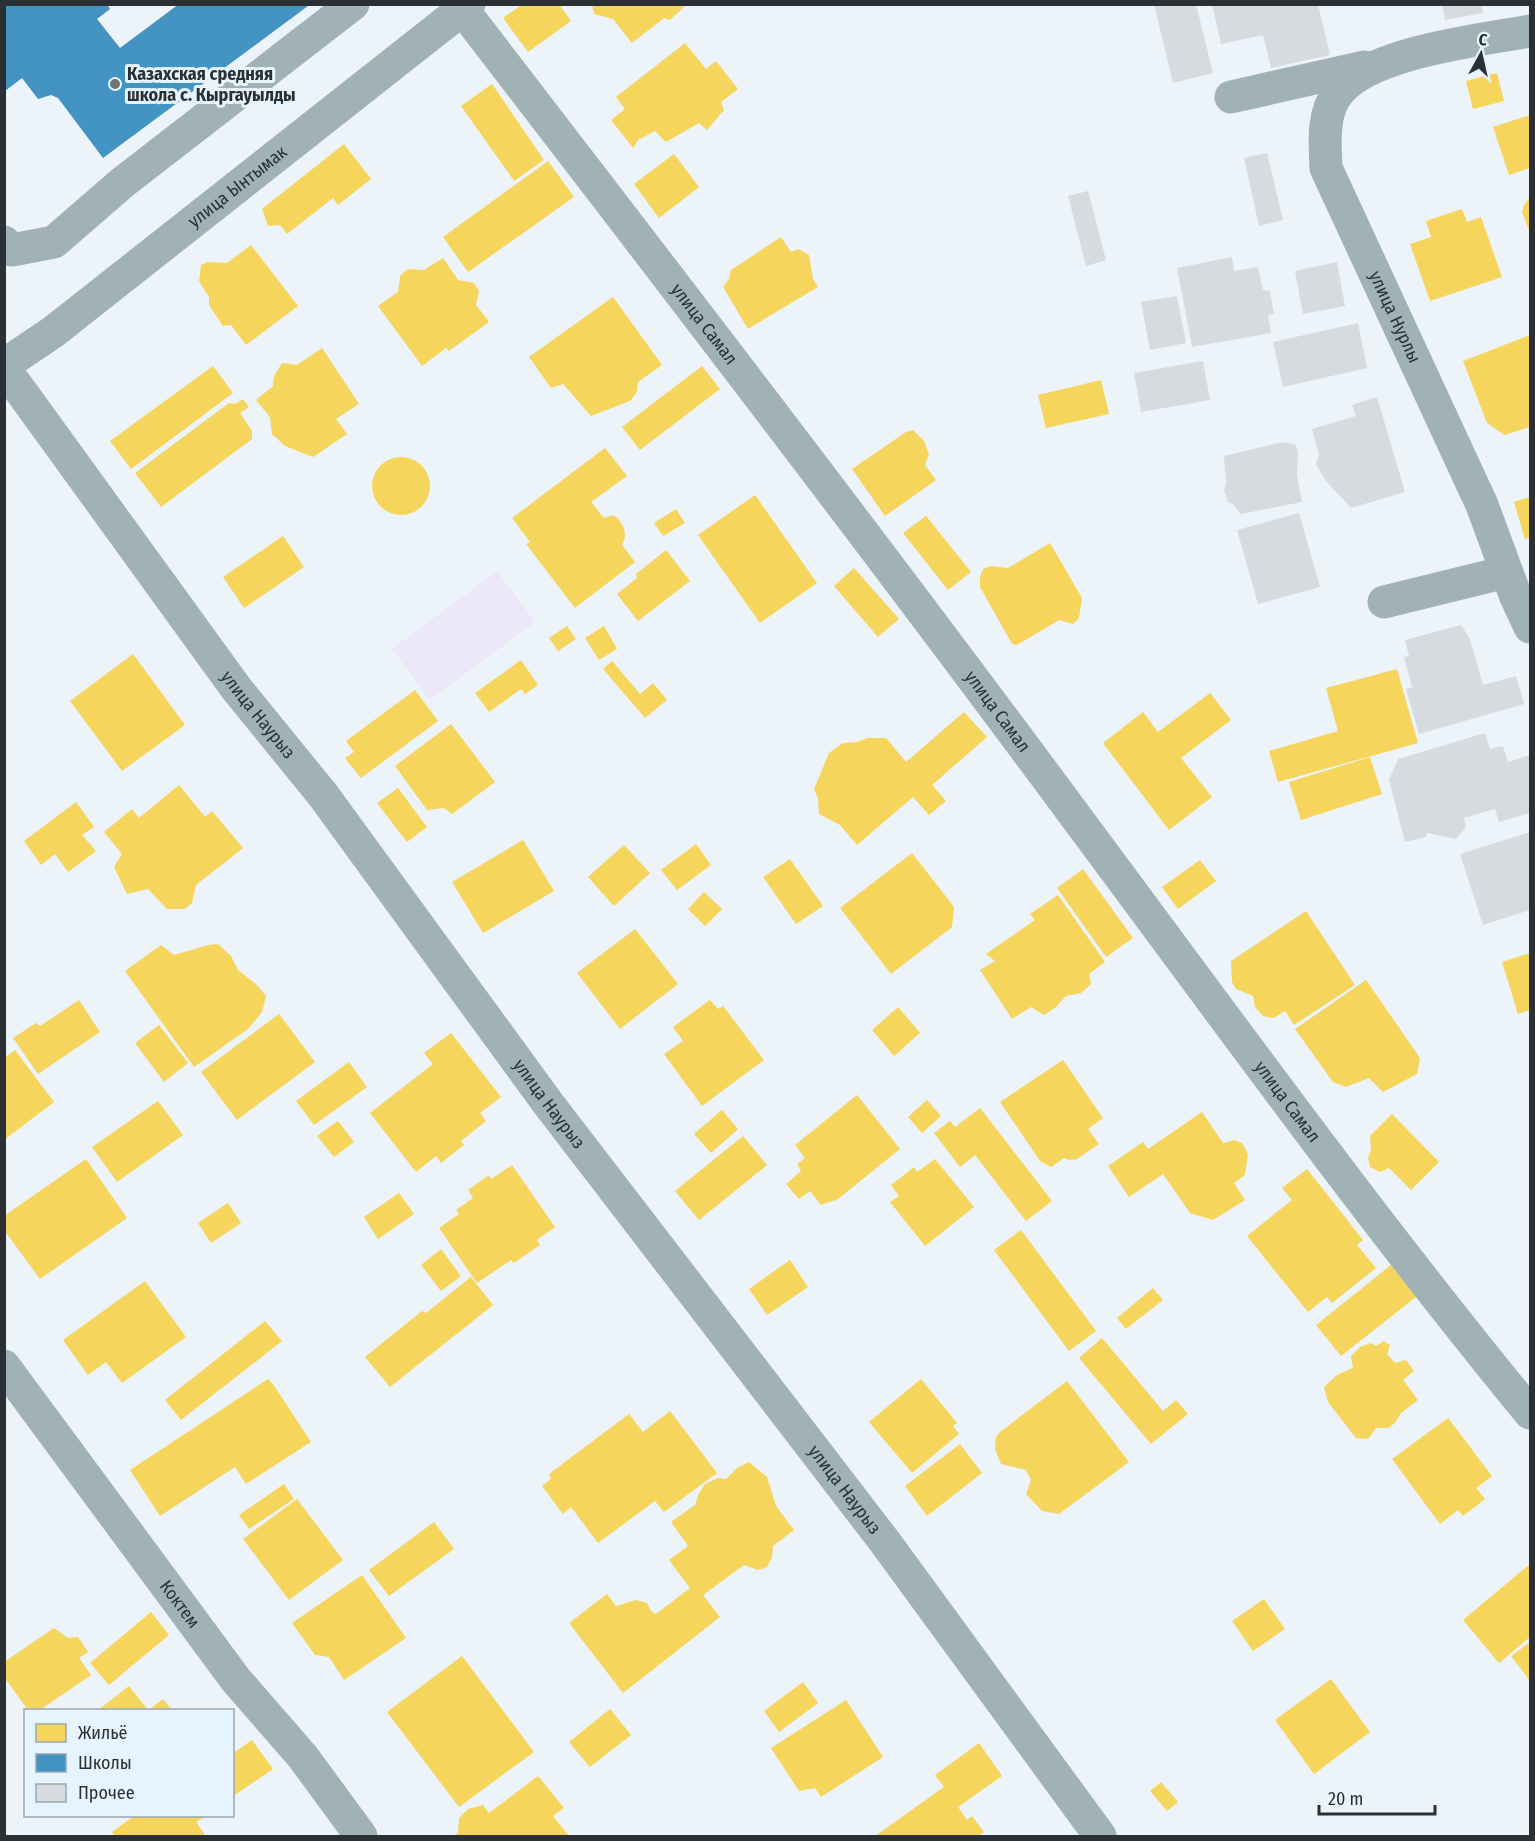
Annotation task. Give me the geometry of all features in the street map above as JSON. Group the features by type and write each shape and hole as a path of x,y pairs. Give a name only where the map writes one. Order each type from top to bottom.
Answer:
{"street":[{"path":"4,242 12,250 54,242 122,183 353,4"},
{"name":"улица Ынтымак","path":"4,367 53,333 466,7"},
{"name":"улица Самал","path":"466,7 775,415 1330,1157 1480,1352 1530,1413"},
{"name":"улица Нурлы","path":"1530,31 1423,51 1380,63 1352,79 1337,93 1325,135 1326,168 1518,583 1530,627"},
{"path":"1231,97 1380,63"},
{"name":"улица Наурыз","path":"4,367 236,688 323,795 547,1102 885,1542 1100,1836"},
{"path":"1384,602 1518,583"},
{"name":"Коктем","path":"4,1366 236,1680 303,1757 361,1836"}],"shaded area":[{"path":"497,571 535,622 430,700 392,649"}],"building: Жильё":[{"path":"523,4 559,4 571,21 528,52 503,18"},
{"path":"592,4 687,4 670,20 664,18 632,43 613,19 594,14"},
{"path":"685,43 706,69 716,61 738,89 721,102 724,110 707,130 699,123 666,142 655,131 638,140 633,148 611,120 625,109 616,97"},
{"path":"1497,73 1504,101 1473,109 1466,81"},
{"path":"492,84 544,160 514,181 461,106"},
{"path":"1530,115 1530,168 1509,175 1493,127"},
{"path":"344,144 371,179 338,205 333,198 287,234 280,225 268,226 262,209"},
{"path":"674,154 699,187 659,218 634,184"},
{"path":"548,161 574,197 468,272 443,237"},
{"path":"1530,197 1530,233 1522,212"},
{"path":"1462,209 1467,222 1481,217 1502,277 1430,301 1410,244 1431,237 1426,221"},
{"path":"781,237 791,252 798,249 809,255 813,279 818,287 748,329 723,287 729,279 731,270"},
{"path":"251,245 298,306 246,345 231,325 223,326 209,305 209,297 199,281 201,265 208,262 227,263"},
{"path":"443,258 458,280 474,283 479,291 476,305 489,322 449,351 446,348 422,366 378,306 398,292 400,276 408,269 424,270"},
{"path":"613,297 662,365 638,382 637,392 630,401 591,416 563,384 551,388 529,357"},
{"path":"1530,335 1530,427 1504,435 1487,423 1463,361"},
{"path":"322,348 359,404 336,419 347,434 313,457 285,446 272,434 270,417 256,400 273,386 274,376 282,363 297,365"},
{"path":"213,366 233,393 131,469 110,441"},
{"path":"702,366 720,389 640,450 622,427"},
{"path":"1101,380 1109,414 1046,428 1038,395"},
{"path":"243,399 249,407 240,413 252,431 252,439 161,507 135,473 229,403 235,404"},
{"path":"913,430 924,441 929,454 925,465 936,480 885,516 852,469 906,432"},
{"path":"605,448 627,476 591,502 604,518 612,515 618,518 624,528 625,537 622,545 635,562 575,608 526,544 530,542 512,518"},
{"path":"395,457 407,457 422,465 430,480 430,492 422,507 407,515 395,515 380,507 372,492 372,480 380,465"},
{"path":"755,495 817,583 760,623 698,535"},
{"path":"1530,497 1530,538 1525,539 1514,502"},
{"path":"676,509 685,523 663,536 654,523"},
{"path":"926,516 971,572 948,590 903,533"},
{"path":"283,536 304,567 244,608 223,577"},
{"path":"1050,543 1082,598 1079,618 1073,624 1059,620 1017,645 1012,644 980,587 983,569 991,566 1008,568"},
{"path":"666,550 690,581 638,621 617,594 637,578 636,574"},
{"path":"854,568 899,619 878,637 834,586"},
{"path":"567,626 576,639 558,651 549,638"},
{"path":"604,626 617,649 599,660 585,638"},
{"path":"133,654 185,725 122,771 70,701"},
{"path":"521,660 538,685 525,694 521,689 489,712 475,693"},
{"path":"612,661 640,694 653,683 667,700 645,718 603,669"},
{"path":"1397,669 1418,743 1278,782 1269,751 1338,731 1326,688"},
{"path":"415,690 438,721 361,778 345,758 354,752 346,741"},
{"path":"1210,693 1231,720 1181,758 1212,797 1169,830 1103,743 1143,712 1158,732"},
{"path":"964,712 987,737 932,785 946,801 929,815 913,797 857,845 840,825 819,814 818,799 814,789 829,753 843,743 868,738 886,738 906,762"},
{"path":"451,724 495,782 452,814 444,808 427,810 395,766"},
{"path":"1370,757 1382,794 1301,820 1289,782"},
{"path":"179,785 205,817 212,811 243,848 196,885 192,903 185,909 167,909 148,889 127,894 114,867 122,854 104,832 132,809 139,818"},
{"path":"398,788 427,827 407,842 377,803"},
{"path":"76,802 94,827 82,835 96,851 68,872 55,854 41,865 24,841"},
{"path":"523,840 554,891 483,933 452,882"},
{"path":"696,844 711,865 677,890 661,870"},
{"path":"624,845 650,873 614,906 588,877"},
{"path":"912,853 954,907 952,927 891,974 840,908"},
{"path":"790,859 823,906 796,924 763,877"},
{"path":"1200,860 1216,881 1178,909 1162,887"},
{"path":"1083,869 1133,938 1106,957 1057,888"},
{"path":"704,892 722,909 705,926 688,909"},
{"path":"1058,895 1105,962 1089,974 1091,984 1081,993 1066,996 1044,1015 1031,1007 1012,1019 980,970 995,961 986,954 1035,920 1030,914"},
{"path":"1306,911 1355,985 1294,1025 1285,1011 1274,1018 1263,1016 1255,1007 1253,996 1236,989 1232,982 1231,961"},
{"path":"635,929 678,984 620,1029 577,973"},
{"path":"218,944 231,956 238,970 256,984 266,996 262,1012 248,1029 194,1067 125,971 161,945 174,955"},
{"path":"1530,953 1530,1010 1518,1014 1502,962"},
{"path":"1366,980 1420,1058 1417,1074 1383,1092 1369,1078 1346,1087 1333,1082 1295,1029"},
{"path":"79,1000 100,1032 38,1074 13,1038 36,1023 40,1026"},
{"path":"710,1000 718,1009 723,1006 764,1060 702,1106 664,1054 683,1041 673,1027"},
{"path":"898,1007 920,1033 894,1056 872,1030"},
{"path":"279,1014 315,1062 237,1120 201,1072"},
{"path":"159,1025 188,1063 164,1082 135,1043"},
{"path":"451,1033 501,1097 480,1113 486,1121 461,1141 464,1145 441,1163 436,1156 416,1172 370,1113 433,1064 424,1053"},
{"path":"15,1050 54,1102 4,1140 4,1058"},
{"path":"1063,1060 1103,1118 1088,1129 1099,1144 1077,1159 1064,1158 1051,1167 1040,1161 1000,1102"},
{"path":"349,1062 367,1087 314,1125 296,1101"},
{"path":"857,1095 900,1149 838,1199 821,1205 810,1191 799,1199 786,1184 801,1171 797,1164 805,1158 795,1145"},
{"path":"927,1100 941,1116 922,1133 908,1117"},
{"path":"158,1101 183,1135 117,1182 92,1147"},
{"path":"980,1108 1052,1201 1026,1221 975,1155 960,1167 934,1133 950,1121 955,1127"},
{"path":"722,1110 738,1129 711,1153 694,1134"},
{"path":"1202,1112 1223,1143 1234,1140 1242,1143 1248,1154 1245,1175 1234,1183 1245,1200 1213,1220 1190,1213 1163,1174 1129,1197 1108,1166 1143,1142 1148,1149"},
{"path":"1392,1114 1439,1162 1411,1190 1389,1168 1380,1172 1370,1167 1368,1158 1371,1149 1370,1136"},
{"path":"338,1121 354,1142 334,1157 317,1136"},
{"path":"743,1136 767,1165 699,1220 675,1191"},
{"path":"86,1159 127,1218 40,1279 4,1230 4,1216"},
{"path":"935,1159 974,1207 925,1246 890,1202 899,1196 891,1185 914,1167 917,1172"},
{"path":"512,1165 555,1227 537,1240 540,1245 514,1263 511,1260 477,1283 439,1228 459,1214 456,1210 473,1198 468,1190 489,1175 491,1179"},
{"path":"1307,1169 1363,1240 1357,1245 1376,1268 1332,1303 1327,1297 1308,1312 1247,1236 1292,1200 1282,1188"},
{"path":"399,1193 414,1214 378,1239 364,1217"},
{"path":"228,1203 241,1223 211,1243 198,1223"},
{"path":"1021,1230 1096,1331 1069,1351 994,1250"},
{"path":"441,1249 461,1276 441,1291 421,1265"},
{"path":"790,1260 808,1287 767,1315 749,1289"},
{"path":"1391,1265 1416,1297 1341,1356 1316,1325"},
{"path":"471,1277 493,1305 390,1387 365,1357 422,1311 426,1313"},
{"path":"145,1281 186,1337 122,1383 106,1362 88,1375 63,1340"},
{"path":"1153,1288 1163,1300 1126,1329 1117,1318"},
{"path":"265,1321 282,1341 181,1420 165,1400"},
{"path":"1102,1338 1163,1411 1176,1400 1188,1414 1151,1444 1079,1358"},
{"path":"1384,1341 1390,1345 1387,1354 1395,1363 1406,1360 1414,1371 1403,1380 1418,1400 1401,1413 1395,1423 1388,1428 1376,1428 1368,1439 1356,1438 1328,1402 1324,1387 1337,1375 1353,1368 1351,1356 1360,1347 1371,1343 1376,1346"},
{"path":"268,1379 311,1442 246,1484 235,1467 160,1516 130,1470"},
{"path":"921,1379 957,1423 953,1426 959,1434 912,1473 869,1422"},
{"path":"1067,1381 1129,1462 1059,1514 1042,1511 1026,1494 1031,1480 1026,1470 1001,1464 995,1449 996,1437 1000,1432"},
{"path":"670,1411 717,1473 664,1512 655,1501 598,1543 571,1507 563,1514 542,1486 551,1479 549,1474 629,1414 643,1432"},
{"path":"1448,1418 1492,1476 1476,1488 1485,1499 1463,1516 1458,1510 1440,1524 1392,1459"},
{"path":"960,1444 982,1473 927,1516 905,1486"},
{"path":"749,1462 767,1477 776,1506 794,1530 773,1546 772,1557 767,1567 758,1570 744,1565 703,1595 720,1617 623,1693 569,1623 607,1594 616,1606 636,1600 647,1603 651,1611 656,1614 690,1588 669,1560 688,1546 671,1522 695,1505 705,1484 718,1478 726,1479 737,1468"},
{"path":"284,1484 294,1499 249,1529 239,1515"},
{"path":"297,1499 343,1560 289,1600 243,1539"},
{"path":"434,1522 454,1549 389,1596 369,1570"},
{"path":"1530,1564 1530,1637 1499,1663 1463,1620"},
{"path":"362,1575 406,1638 344,1680 329,1657 315,1655 292,1623"},
{"path":"1264,1599 1285,1629 1253,1651 1232,1621"},
{"path":"151,1612 169,1635 109,1685 90,1663"},
{"path":"54,1628 68,1638 78,1637 88,1652 79,1658 91,1675 41,1709 27,1709 4,1677 4,1662"},
{"path":"1530,1642 1530,1681 1511,1656"},
{"path":"462,1656 534,1752 459,1807 387,1712"},
{"path":"1331,1679 1370,1732 1314,1774 1275,1720"},
{"path":"803,1682 818,1703 779,1732 764,1711"},
{"path":"129,1686 147,1709 99,1709"},
{"path":"163,1699 171,1709 150,1709"},
{"path":"846,1700 883,1757 821,1797 815,1788 799,1791 771,1748"},
{"path":"610,1709 631,1735 590,1767 569,1742"},
{"path":"252,1740 273,1769 234,1796 234,1753"},
{"path":"979,1743 1002,1776 958,1807 967,1820 972,1816 984,1832 980,1836 875,1836 944,1787 935,1775"},
{"path":"538,1776 564,1808 553,1816 569,1836 454,1836 458,1833 459,1818 468,1809 483,1805 489,1813"},
{"path":"1161,1782 1178,1802 1167,1811 1150,1791"},
{"path":"133,1817 204,1817 196,1822 206,1836 115,1836 112,1832"}],"building: Школы":[{"name":"Казахская средняя школа с. Кыргауылды","path":"5,4 107,4 110,9 97,19 120,48 179,4 307,4 308,6 103,158 58,98 51,95 38,99 22,78 5,91"}],"building: Прочее":[{"path":"1154,4 1196,4 1213,73 1173,83"},
{"path":"1212,4 1318,4 1330,55 1271,68 1263,35 1221,44"},
{"path":"1442,4 1481,4 1483,13 1445,20"},
{"path":"1267,153 1283,220 1259,226 1244,158"},
{"path":"1088,191 1106,260 1086,266 1068,196"},
{"path":"1232,257 1234,271 1258,267 1263,290 1270,291 1274,314 1268,315 1271,333 1192,347 1177,268"},
{"path":"1337,262 1345,306 1303,314 1295,271"},
{"path":"1177,296 1186,343 1150,350 1141,302"},
{"path":"1358,323 1367,368 1283,387 1273,342"},
{"path":"1203,361 1210,400 1141,412 1134,373"},
{"path":"1377,397 1405,492 1351,508 1326,481 1316,464 1319,454 1312,429 1356,416 1352,405"},
{"path":"1283,442 1295,445 1298,451 1297,475 1302,502 1241,514 1234,505 1228,502 1224,491 1226,483 1224,456"},
{"path":"1299,513 1320,587 1258,604 1237,530"},
{"path":"1461,625 1470,639 1483,685 1516,676 1524,704 1419,734 1406,689 1412,687 1404,657 1409,656 1405,640"},
{"path":"1485,733 1490,749 1503,746 1508,762 1530,755 1530,813 1499,822 1495,809 1464,818 1466,827 1456,839 1427,833 1426,837 1405,842 1389,780 1398,759"},
{"path":"1530,832 1530,910 1483,925 1460,854"}],"place":[{"name":"Казахская средняя школа с. Кыргауылды","path":"115,84"}]}
